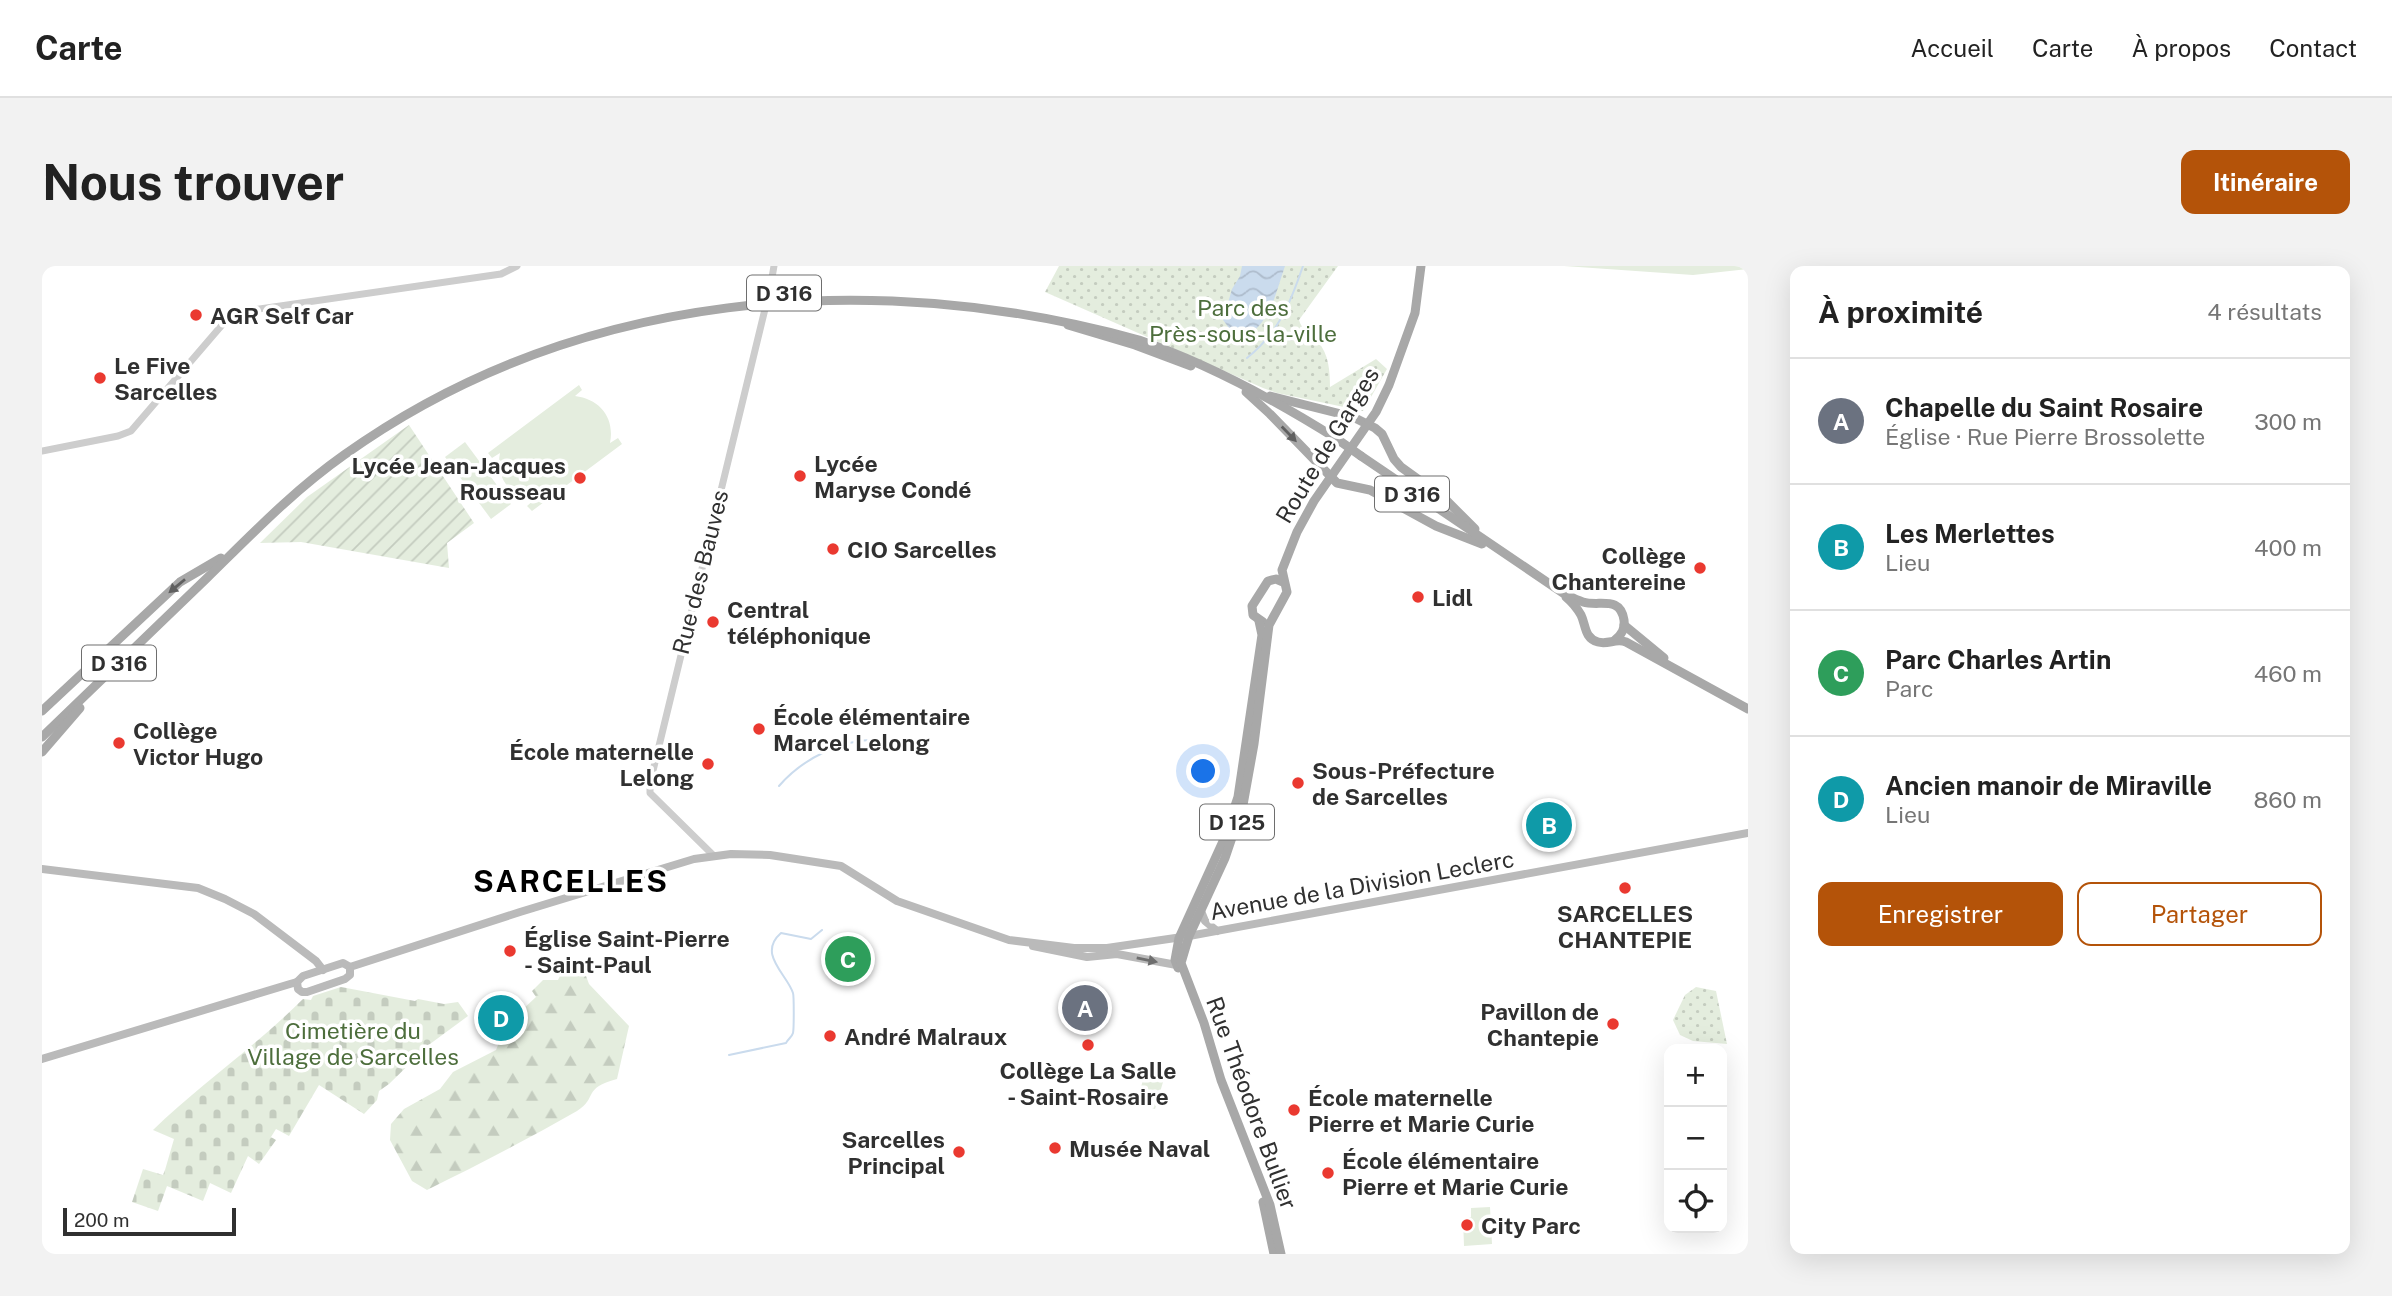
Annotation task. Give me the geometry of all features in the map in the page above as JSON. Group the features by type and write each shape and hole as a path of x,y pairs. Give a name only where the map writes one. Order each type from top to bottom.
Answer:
{"main road":[{"name":"Route de Garges","path":"1259,621 1253,615 1252,606 1283,562 1305,517 1368,424 1389,386 1412,323 1421,266"},
{"name":"D 316","path":"802,292 846,291 935,296 1042,313 1149,343 1262,395 1563,593 1583,602 1596,603"},
{"name":"D 316","path":"42,737 303,486 370,437 442,394 501,365 567,339 636,318 715,302 781,293"},
{"name":"D 316","path":"261,525 379,437 482,379 536,356 613,330 694,311 746,302 820,296 905,298 1013,312 1081,329 1135,345 1201,371 1246,392 1336,442"},
{"path":"1246,392 1330,478 1344,486 1370,490 1436,526 1506,555"},
{"path":"1262,395 1337,413 1379,430 1401,467 1444,498 1468,523 1506,555"},
{"path":"42,711 180,582 210,566 253,533"},
{"name":"Route de Garges","path":"1271,621 1287,593 1283,582 1283,562"},
{"path":"1272,579 1283,582"},
{"path":"42,752 92,695 195,589"},
{"name":"D 316","path":"1563,593 1577,608 1583,622"},
{"path":"1596,603 1615,605 1623,616 1625,625 1621,635 1615,640 1606,643 1594,641 1588,635 1583,622 1586,611 1596,603"},
{"path":"1259,621 1271,621"},
{"name":"D 125","path":"1180,966 1175,960 1179,938 1224,839 1238,797 1262,635 1259,621"},
{"name":"D 125","path":"1180,966 1189,936 1225,858 1243,805 1271,621"},
{"path":"1625,625 1685,674"},
{"path":"1615,640 1626,642 1748,709"},
{"name":"Avenue de la Division Leclerc","path":"1027,943 1107,948 1179,938 1748,833"},
{"path":"42,1059 297,982 303,976 343,963 350,967 520,912 713,855 770,856 841,866 897,901 1002,938 1027,943 1043,950 1079,956 1117,954 1180,966"},
{"path":"42,869 198,888 254,914 316,961 323,970"},
{"path":"1200,911 1205,921 1217,931"},
{"name":"Rue Théodore Bullier","path":"1180,966 1212,1065 1259,1191 1274,1254"},
{"name":"Rue Théodore Bullier","path":"1180,966 1204,1023 1221,1080 1270,1205 1281,1254"},
{"path":"297,982 298,989 307,992 345,979 350,975 350,967"}],"street":[{"path":"486,275 510,266"},
{"path":"42,451 131,431 228,318 239,312 505,273 517,266"},
{"name":"Rue des Bauves","path":"713,855 650,793 650,783 774,266"}],"green space":[{"name":"Parc des Près-sous-la-ville","path":"1059,266 1338,266 1299,320 1325,352 1330,387 1376,359 1387,369 1363,411 1277,393 1045,292"},
{"path":"1564,266 1748,266 1748,269 1693,275"},
{"path":"579,385 582,390 575,396 592,401 604,411 610,426 610,443 618,438 622,444 532,511 527,506 535,499 518,494 506,485 500,470 500,453 492,458 488,453"},
{"path":"409,425 474,523 447,543 449,568 301,542 260,543 307,497"},
{"path":"465,442 511,504 491,519 445,457"},
{"path":"567,962 583,968 589,984 629,1026 617,1079 594,1090 587,1102 577,1111 446,1181 427,1190 412,1181 390,1140 391,1124 404,1109 440,1089 453,1072 496,1050 503,1033 518,1022 521,1011 536,997 532,991 543,980 558,980"},
{"name":"Cimetière du Village de Sarcelles","path":"341,987 415,1001 418,999 444,1004 458,1002 468,1016 430,1044 379,1091 377,1100 364,1114 319,1085 289,1136 276,1129 271,1137 276,1140 259,1164 248,1156 231,1193 210,1183 203,1201 167,1186 158,1211 132,1202 143,1169 163,1175 165,1170 174,1139 153,1130 303,999 311,1000 313,996"},
{"path":"1696,987 1716,991 1727,1044 1693,1041 1680,1035 1673,1020 1685,995"},
{"path":"1144,1077 1163,1082 1155,1109 1136,1103"},
{"path":"1490,1207 1492,1244 1464,1246 1463,1218 1471,1217 1471,1208"}],"water":[{"path":"1242,266 1285,266 1267,314 1247,336 1229,328 1223,320"}],"waterway":[{"path":"1247,358 1267,338 1282,316 1303,266"},
{"path":"779,786 800,767 825,752 853,742 881,740"},
{"path":"729,1055 786,1043 792,1036 793,993 773,956 774,941 781,933 811,939 822,930"}],"place":[{"name":"AGR Self Car","path":"196,315"},
{"name":"Le Five Sarcelles","path":"100,378"},
{"name":"Lycée Maryse Condé","path":"800,476"},
{"name":"Lycée Jean-Jacques Rousseau","path":"580,478"},
{"name":"CIO Sarcelles","path":"833,549"},
{"name":"Collège Chantereine","path":"1700,568"},
{"name":"Lidl","path":"1418,597"},
{"name":"Central téléphonique","path":"713,622"},
{"name":"École élémentaire Marcel Lelong","path":"759,729"},
{"name":"Collège Victor Hugo","path":"119,743"},
{"name":"École maternelle Lelong","path":"708,764"},
{"name":"Sous-Préfecture de Sarcelles","path":"1298,783"},
{"name":"Les Merlettes","path":"1549,825"},
{"name":"SARCELLES CHANTEPIE","path":"1625,888"},
{"name":"Église Saint-Pierre - Saint-Paul","path":"510,951"},
{"name":"Parc Charles Artin","path":"848,959"},
{"name":"Chapelle du Saint Rosaire","path":"1085,1008"},
{"name":"Ancien manoir de Miraville","path":"501,1018"},
{"name":"Pavillon de Chantepie","path":"1613,1024"},
{"name":"André Malraux","path":"830,1036"},
{"name":"Collège La Salle - Saint-Rosaire","path":"1088,1045"},
{"name":"École maternelle Pierre et Marie Curie","path":"1294,1110"},
{"name":"Musée Naval","path":"1055,1148"},
{"name":"Sarcelles Principal","path":"959,1152"},
{"name":"École élémentaire Pierre et Marie Curie","path":"1328,1173"},
{"name":"City Parc","path":"1467,1225"}],"district":[{"name":"SARCELLES","path":"571,881"}]}
